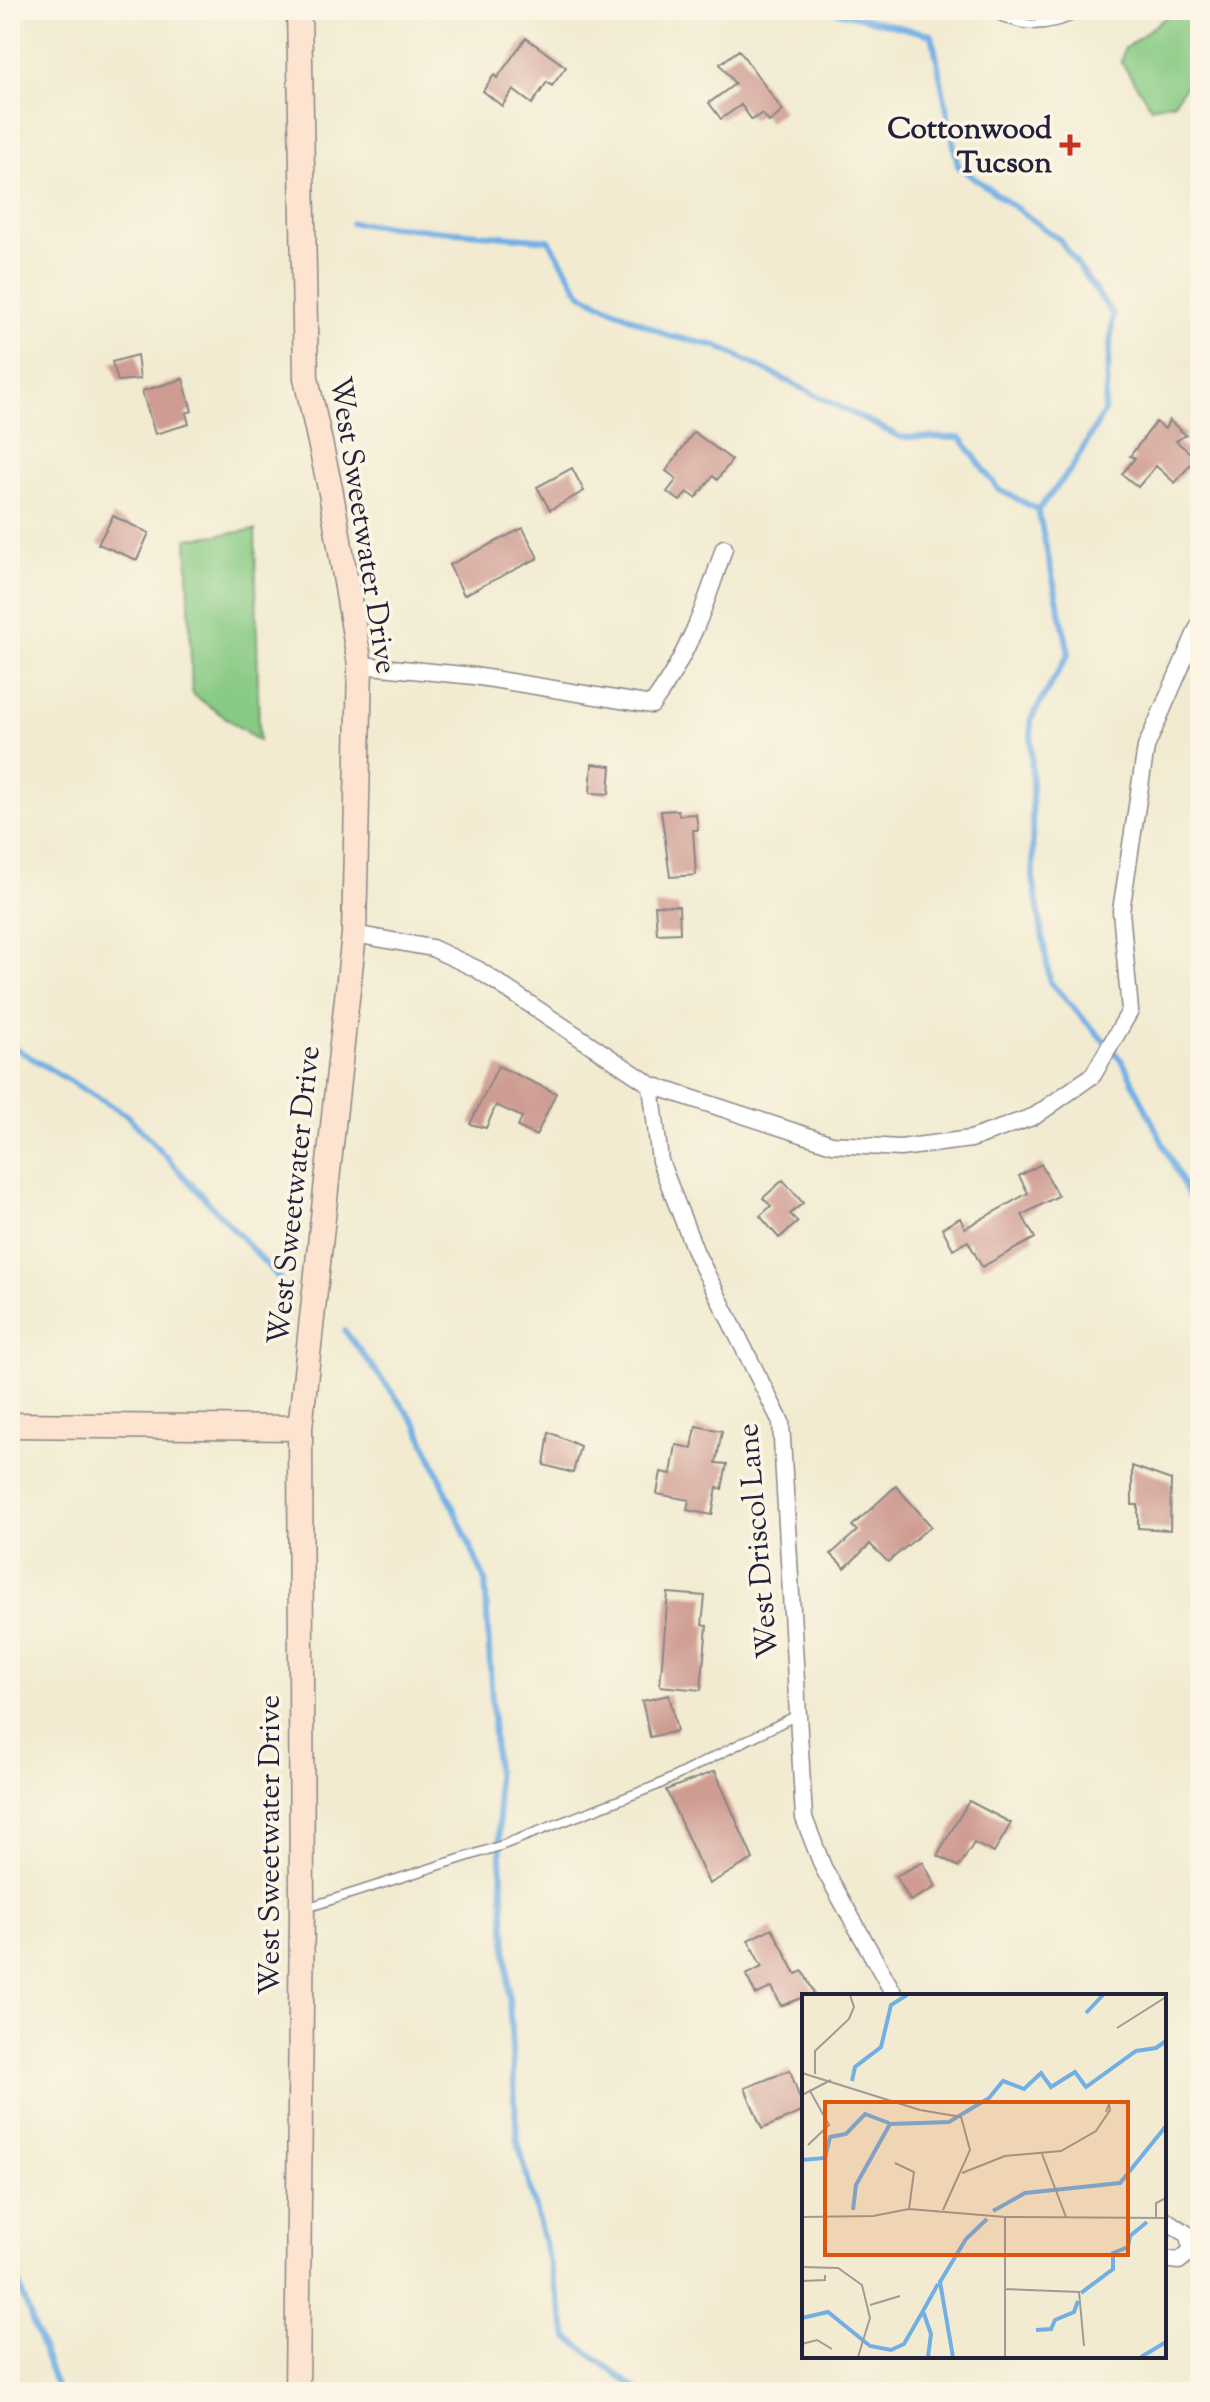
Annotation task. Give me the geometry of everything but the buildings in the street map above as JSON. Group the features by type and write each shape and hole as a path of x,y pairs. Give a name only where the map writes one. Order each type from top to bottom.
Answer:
{"street":[{"name":"West Sweetwater Drive","path":"297,2392 302,1909 300,1428 354,934 360,665 331,493 306,378 299,10"},
{"path":"360,665 474,676 652,705 672,678 699,625 724,548"},
{"path":"354,934 432,948 477,969 651,1085 832,1144 900,1148 971,1139 1035,1116 1093,1075 1130,1011 1121,911 1146,747 1200,623"},
{"name":"West Driscol Lane","path":"651,1085 660,1161 680,1214 696,1253 781,1422 804,1818 823,1867 894,1994"},
{"path":"10,1425 300,1428"},
{"path":"1166,2220 1187,2234 1192,2250 1179,2261 1166,2259"}],"lane":[{"path":"988,10 1030,27 1062,22 1088,10"},
{"path":"302,1909 500,1846 658,1785 799,1714"}],"green space":[{"path":"1175,10 1200,10 1200,66 1174,102 1151,107 1121,62 1124,49"},
{"path":"255,530 259,741 192,694 187,539"}],"waterway":[{"path":"830,10 932,35 958,166 1060,240 1113,315 1104,412 1072,468 1038,510"},
{"path":"352,223 549,240 581,294 669,336 717,346 900,437 961,438 998,489 1038,510 1069,653 1031,719 1033,877 1050,982 1123,1062 1200,1219"},
{"path":"10,1045 128,1116 279,1278"},
{"path":"345,1331 417,1425 485,1580 517,2137 568,2337 640,2392"},
{"path":"10,2278 16,2277 58,2392"}],"place":[{"name":"Cottonwood Tucson","path":"1070,145"}]}
